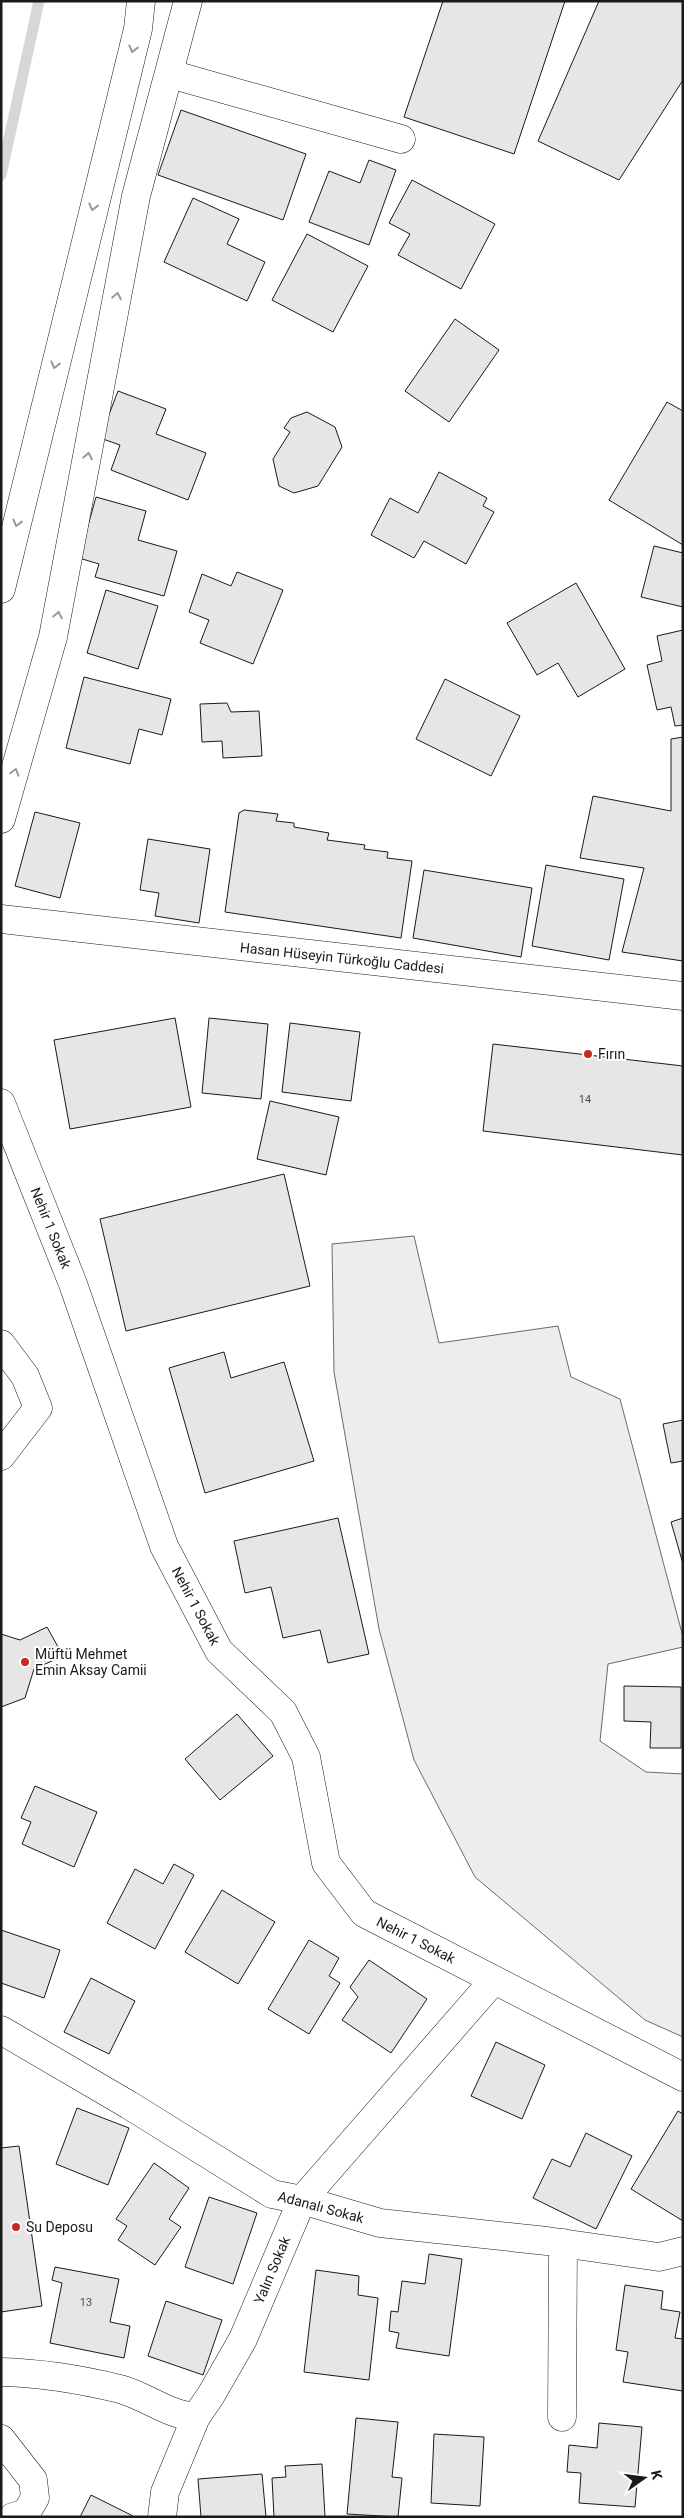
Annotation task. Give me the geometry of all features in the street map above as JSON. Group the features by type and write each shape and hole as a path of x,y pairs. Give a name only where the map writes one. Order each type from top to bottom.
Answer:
{"street":[{"path":"1,589 138,29 141,1"},
{"path":"1,819 53,638 136,196 188,1"},
{"path":"170,74 402,139"},
{"name":"Hasan Hüseyin Türkoğlu Caddesi","path":"1,919 683,996"},
{"name":"Nehir 1 Sokak","path":"1,1103 73,1284 164,1546 219,1651 284,1712 306,1757 326,1863 364,1913 683,2077"},
{"path":"1,1344 25,1376 38,1408 1,1456"},
{"name":"Yalın Sokak","path":"162,2517 165,2492 196,2417 243,2339 302,2200 494,1980"},
{"name":"Adanalı Sokak","path":"1,2030 129,2104 272,2194 302,2200 380,2223 563,2243 659,2257 683,2251"},
{"path":"562,2417 563,2243"},
{"path":"1,2372 52,2377 121,2390 182,2416 196,2417"},
{"path":"1,2439 33,2480 35,2498 26,2513 13,2517"}],"shaded area":[{"path":"414,1236 439,1343 558,1326 571,1377 620,1399 683,1637 683,1647 608,1664 600,1741 646,1772 683,1774 683,2037 645,2020 475,1877 414,1760 379,1629 334,1372 332,1244"}],"building":[{"path":"443,1 565,1 514,154 404,117"},
{"path":"599,1 683,1 683,80 619,180 538,141"},
{"path":"181,110 306,154 283,220 158,175"},
{"path":"369,160 396,170 369,245 309,222 329,171 360,183"},
{"path":"412,180 495,224 461,289 398,255 410,234 389,223"},
{"path":"193,198 239,219 227,244 265,262 247,301 164,262"},
{"path":"307,234 368,266 333,332 272,300"},
{"path":"455,319 499,350 449,422 405,391"},
{"path":"118,391 166,409 156,434 206,453 188,500 111,470 120,445 100,438"},
{"path":"667,402 683,411 683,545 609,500"},
{"path":"307,412 335,427 342,447 318,486 294,493 279,486 273,459 290,432 284,428 291,418"},
{"path":"439,472 487,498 483,506 494,512 466,564 424,541 414,558 371,535 390,498 418,513"},
{"path":"96,497 146,511 138,540 177,551 164,596 95,577 99,564 79,558"},
{"path":"654,546 683,553 683,607 641,597"},
{"path":"237,572 283,590 253,664 200,643 209,620 189,612 202,574 231,586"},
{"path":"576,583 625,669 578,697 558,663 537,675 507,623"},
{"path":"106,590 158,606 138,669 87,653"},
{"path":"683,630 683,725 675,726 671,707 657,710 647,665 662,661 657,636"},
{"path":"84,677 171,699 162,735 139,729 130,764 66,748"},
{"path":"445,679 520,716 491,776 416,739"},
{"path":"227,703 231,712 259,711 262,756 223,758 222,741 202,742 200,704"},
{"path":"683,737 683,961 622,952 644,868 580,858 593,796 671,811 671,739"},
{"path":"244,810 278,814 276,821 294,823 294,827 329,833 327,840 365,845 364,849 388,852 387,858 412,861 401,938 225,912 239,813"},
{"path":"35,812 80,823 60,898 15,886"},
{"path":"148,839 210,849 199,923 155,916 159,893 140,890"},
{"path":"546,865 624,879 609,960 532,946"},
{"path":"424,870 532,888 521,957 413,938"},
{"path":"175,1018 191,1107 70,1129 54,1040"},
{"path":"209,1018 268,1024 261,1099 202,1093"},
{"path":"290,1023 360,1032 351,1101 282,1092"},
{"path":"493,1044 683,1066 683,1155 483,1131"},
{"path":"270,1101 339,1117 326,1175 257,1159"},
{"path":"284,1174 310,1286 126,1331 100,1219"},
{"path":"224,1352 231,1378 284,1362 314,1461 205,1493 169,1368"},
{"path":"683,1420 683,1461 671,1463 663,1424"},
{"path":"338,1518 369,1654 328,1663 320,1630 283,1638 271,1587 245,1593 234,1541"},
{"path":"683,1518 683,1564 671,1522"},
{"name":"Müftü Mehmet Emin Aksay Camii","path":"47,1627 63,1656 34,1669 25,1698 1,1707 1,1634 20,1640"},
{"path":"624,1686 681,1687 681,1748 650,1748 651,1722 624,1721"},
{"path":"237,1714 273,1756 220,1800 185,1759"},
{"path":"35,1786 97,1812 74,1867 22,1844 31,1822 21,1818"},
{"path":"174,1864 194,1875 155,1949 107,1923 135,1869 163,1884"},
{"path":"222,1890 275,1922 238,1984 185,1952"},
{"path":"1,1930 60,1950 44,1998 1,1983"},
{"path":"309,1940 339,1958 329,1976 340,1983 309,2034 268,2009"},
{"path":"369,1960 427,1999 391,2053 342,2020 358,1997 350,1987"},
{"path":"91,1978 135,2001 109,2054 64,2032"},
{"path":"496,2042 545,2065 522,2119 471,2096"},
{"path":"77,2108 129,2128 108,2185 56,2164"},
{"path":"678,2111 683,2114 683,2221 631,2189"},
{"path":"586,2133 632,2156 596,2229 533,2198 552,2159 570,2167"},
{"name":"Su Deposu","path":"19,2146 42,2306 1,2312 1,2148"},
{"path":"154,2163 189,2188 169,2219 181,2227 155,2265 118,2240 127,2226 116,2219"},
{"path":"209,2197 257,2213 233,2284 185,2267"},
{"path":"429,2254 462,2259 449,2356 396,2348 399,2333 389,2331 391,2311 398,2312 402,2281 425,2284"},
{"path":"55,2267 119,2279 110,2322 130,2326 124,2358 50,2343 62,2283 52,2280"},
{"path":"316,2270 359,2276 358,2295 378,2298 369,2380 304,2372"},
{"path":"625,2285 663,2291 661,2309 680,2312 675,2338 683,2339 683,2391 623,2382 628,2352 616,2350"},
{"path":"166,2301 222,2320 203,2375 148,2356"},
{"path":"356,2418 398,2422 392,2477 402,2478 398,2517 347,2514"},
{"path":"599,2423 642,2427 635,2507 579,2503 581,2473 567,2472 569,2445 597,2448"},
{"path":"434,2434 484,2437 480,2506 431,2503"},
{"path":"322,2464 325,2517 274,2517 272,2478 286,2477 285,2466"},
{"path":"262,2474 266,2517 201,2517 198,2479"},
{"path":"91,2495 133,2516 133,2517 80,2517"}],"waterway":[{"path":"1,175 39,1"}],"place":[{"name":"Fırın","path":"588,1054"},
{"name":"Müftü Mehmet Emin Aksay Camii","path":"25,1662"},
{"name":"Su Deposu","path":"16,2227"}]}
